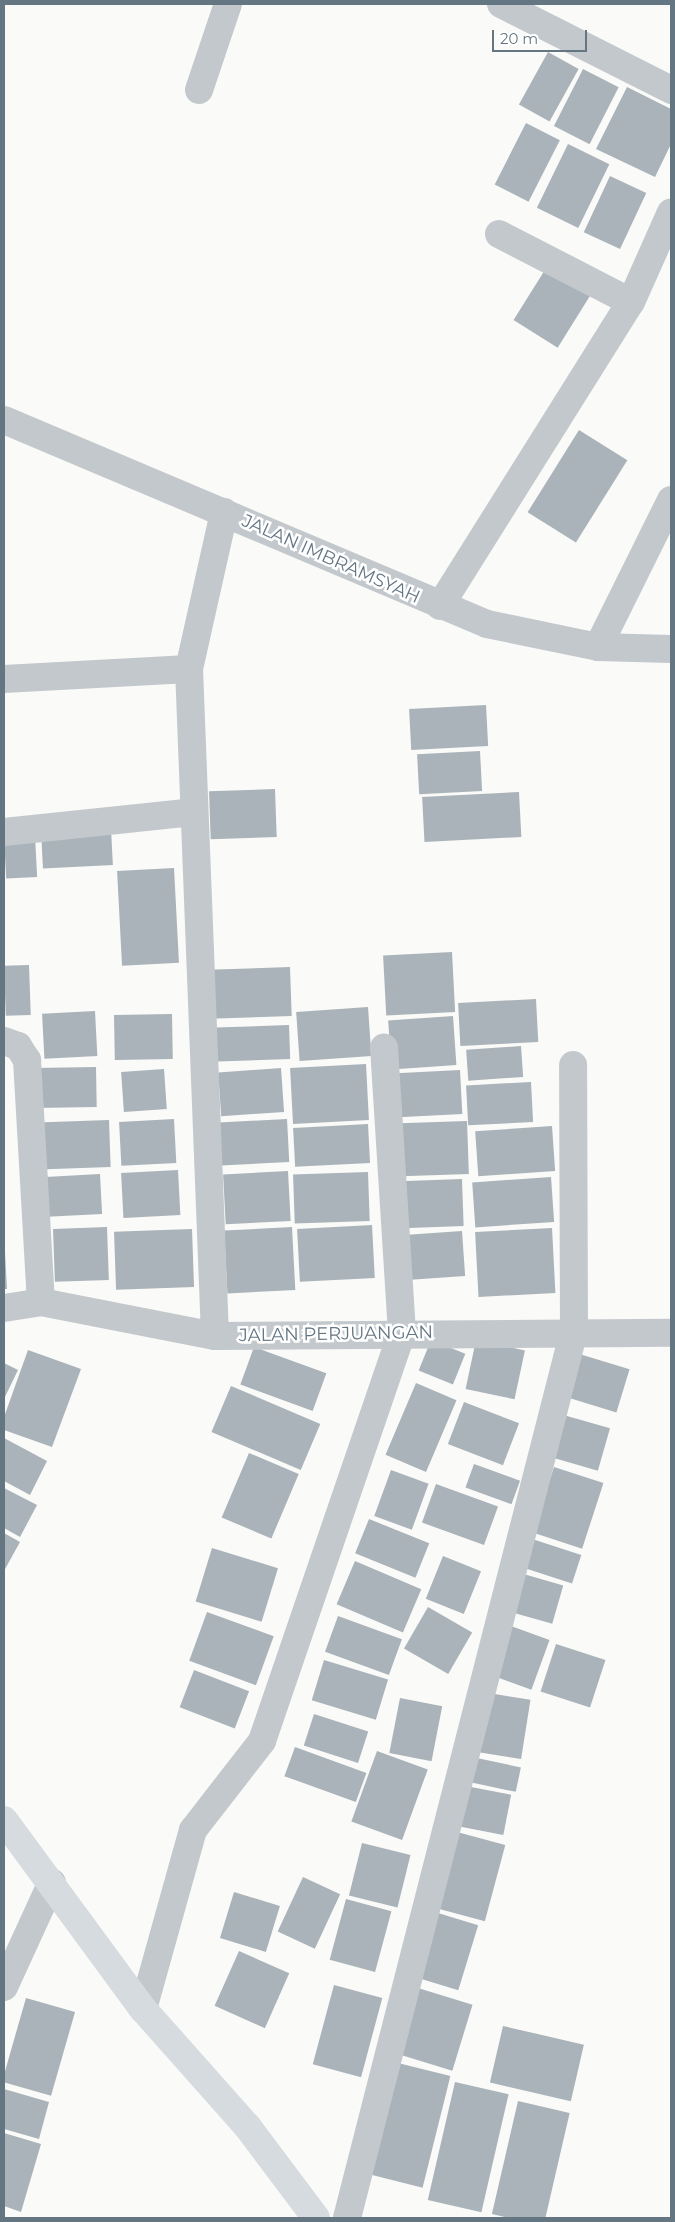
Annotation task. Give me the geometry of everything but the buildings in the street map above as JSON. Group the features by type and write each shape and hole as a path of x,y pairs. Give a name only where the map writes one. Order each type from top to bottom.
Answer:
{"main road":[{"path":"4,1820 52,1882 142,2009 247,2126 316,2218"}],"street":[{"path":"199,90 228,4"},
{"path":"501,4 671,90"},
{"path":"440,606 631,302 671,212"},
{"path":"499,234 631,302"},
{"name":"JALAN IMBRAMSYAH","path":"4,420 224,512 440,606 539,638 598,647 671,649"},
{"path":"598,647 671,500"},
{"path":"215,1336 193,812 189,669 224,512"},
{"path":"4,679 189,669"},
{"path":"4,832 193,812"},
{"path":"4,1041 18,1046 27,1060 41,1302"},
{"path":"142,2009 193,1830 262,1741 402,1333 384,1048"},
{"path":"347,2218 574,1331 573,1065"},
{"name":"JALAN PERJUANGAN","path":"4,1308 41,1302 215,1336 574,1331 671,1333"},
{"path":"4,1988 52,1882"}]}
